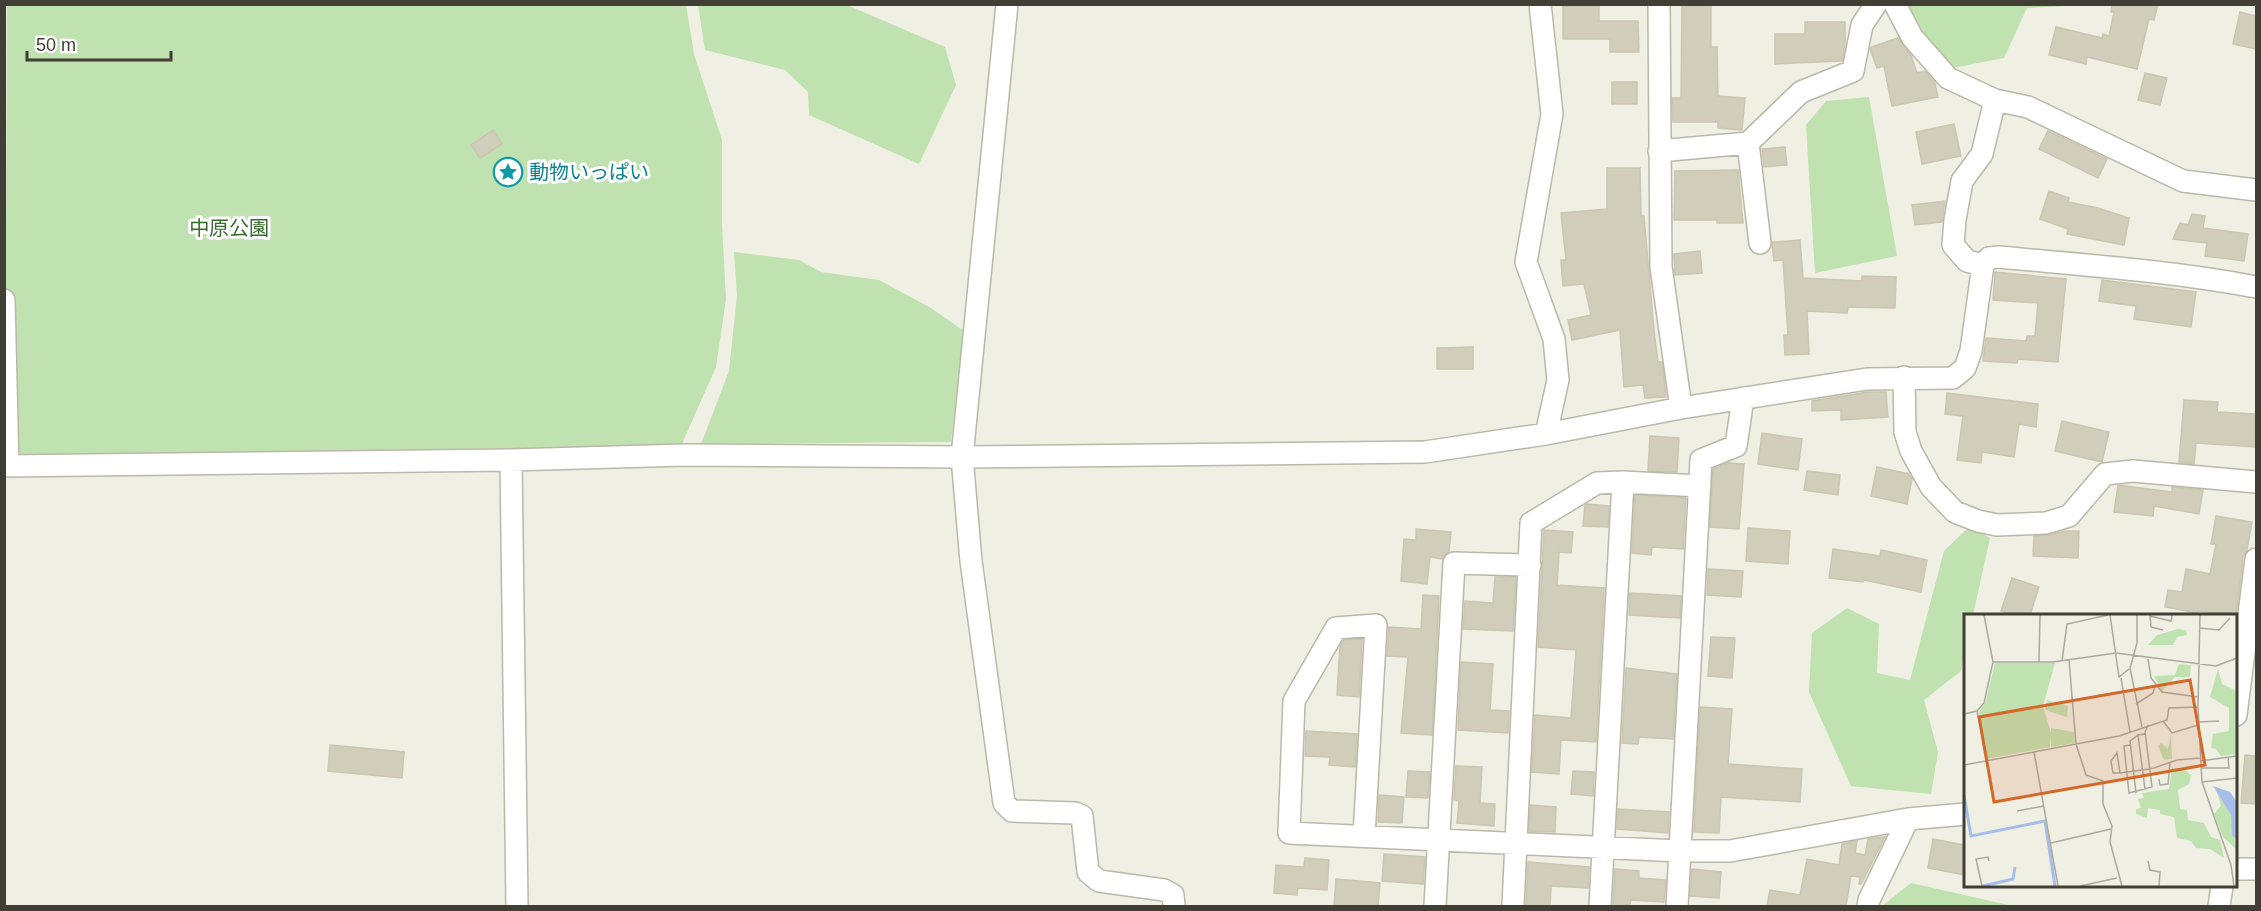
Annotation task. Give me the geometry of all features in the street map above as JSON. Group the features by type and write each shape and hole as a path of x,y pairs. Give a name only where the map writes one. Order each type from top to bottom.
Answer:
{"street":[{"path":"1007,4 962,457 971,561 1004,803 1012,811 1075,813 1082,816 1088,872 1099,881 1164,890 1173,895 1174,906"},
{"path":"1540,4 1552,114 1526,262 1554,339 1558,380 1546,434"},
{"path":"1659,4 1661,267 1681,408"},
{"path":"1659,151 1748,143 1800,92 1853,70 1862,25 1876,4"},
{"path":"1895,4 1912,37 1948,78 1995,100 2028,107 2183,181 2256,190"},
{"path":"1983,265 1967,261 1953,246 1953,237 1962,181 1982,154 1995,100"},
{"path":"1748,143 1760,243"},
{"path":"4,300 6,466 511,460 684,455 962,457 1425,452 1546,434 1681,408 1867,379 1953,378 1965,368 1971,351 1983,265 1989,258 1999,257 2206,279 2256,287"},
{"path":"1904,377 1905,432 1911,450 1931,487 1954,512 1978,521 1997,525 2046,523 2069,516 2105,474 2133,471 2256,482"},
{"path":"1677,906 1701,460 1736,446 1743,398"},
{"path":"511,460 517,906"},
{"path":"1600,906 1623,482"},
{"path":"1513,906 1532,523 1597,483 1700,486"},
{"path":"2237,700 2256,559"},
{"path":"1435,906 1454,563 1530,565"},
{"path":"1364,836 1376,625 1336,628 1294,701 1289,832 1364,836 1439,840 1517,843 1604,848 1730,852 1908,819 1964,814"},
{"path":"1868,906 1908,819"},
{"path":"2237,869 2256,869"},
{"path":"2219,906 2222,887"}],"green space":[{"name":"中原公園","path":"7,5 686,5 694,54 722,140 722,225 726,299 716,367 681,446 5,455"},
{"path":"698,5 847,5 945,47 956,85 919,164 809,115 808,92 785,70 705,50"},
{"path":"1909,5 2083,5 2027,8 2004,58 1952,68 1922,31"},
{"path":"1869,97 1897,256 1815,273 1806,125 1826,101"},
{"path":"734,252 799,260 821,272 879,280 931,308 964,331 951,442 701,444 729,371 737,295"},
{"path":"1970,526 1990,538 1973,614 1964,614 1964,655 1961,671 1924,700 1938,752 1931,794 1851,786 1809,692 1812,633 1847,608 1879,624 1877,673 1910,680 1944,551"},
{"path":"1911,883 2013,906 1882,906"}],"building":[{"path":"1682,4 1711,4 1711,47 1717,47 1718,96 1745,98 1742,130 1718,128 1718,122 1673,122 1672,98 1681,98"},
{"path":"2112,4 2158,4 2154,20 2149,19 2137,69 2087,57 2086,64 2049,55 2056,27 2102,38 2103,34 2109,36 2114,12 2111,12"},
{"path":"1563,6 1599,6 1599,21 1638,21 1639,52 1610,52 1610,39 1563,39"},
{"path":"2240,12 2256,16 2256,49 2233,44"},
{"path":"1805,22 1845,22 1845,46 1842,61 1775,64 1775,34 1805,34"},
{"path":"1898,38 1911,55 1917,73 1925,71 1935,83 1938,97 1892,106 1884,66 1877,68 1870,49"},
{"path":"2145,73 2167,78 2160,105 2138,100"},
{"path":"1612,82 1637,82 1637,104 1612,104"},
{"path":"1954,124 1961,156 1922,164 1916,132"},
{"path":"493,130 502,144 480,158 471,145"},
{"path":"2048,131 2107,159 2098,178 2039,149"},
{"path":"1785,147 1787,165 1764,167 1762,149"},
{"path":"1607,168 1640,168 1641,216 1644,216 1654,331 1658,362 1662,362 1666,397 1645,398 1643,385 1624,387 1620,330 1572,340 1568,320 1591,315 1584,284 1563,286 1561,260 1566,260 1561,213 1607,209"},
{"path":"1738,170 1743,223 1717,223 1717,220 1674,220 1675,171"},
{"path":"2049,191 2069,198 2068,202 2098,208 2129,218 2124,245 2067,234 2068,229 2040,219"},
{"path":"1945,201 1942,222 1915,225 1912,205"},
{"path":"2192,214 2205,216 2203,228 2248,234 2244,261 2205,256 2207,243 2173,239 2180,223 2188,225"},
{"path":"1800,240 1803,278 1862,281 1862,276 1896,277 1895,308 1848,307 1847,313 1807,311 1809,354 1785,355 1784,335 1788,335 1783,260 1774,261 1772,245 1773,242"},
{"path":"1700,251 1702,273 1675,275 1674,254"},
{"path":"1995,272 2066,279 2058,362 2018,359 2017,363 1983,361 1986,338 2026,341 2027,336 2035,336 2038,303 1993,300"},
{"path":"2102,280 2196,292 2191,327 2134,319 2136,306 2099,301"},
{"path":"1473,347 1473,369 1437,369 1437,348"},
{"path":"1868,392 1886,392 1888,417 1841,420 1841,410 1812,411 1812,401"},
{"path":"1947,393 2038,404 2036,427 2019,424 2014,457 1982,452 1981,463 1957,460 1963,416 1945,414"},
{"path":"2184,400 2218,402 2217,412 2256,414 2256,447 2196,443 2194,464 2179,462"},
{"path":"2062,421 2109,432 2102,462 2055,451"},
{"path":"1762,433 1802,439 1798,470 1758,464"},
{"path":"1650,436 1679,438 1677,472 1648,471"},
{"path":"1728,463 1744,464 1739,529 1710,527 1713,469"},
{"path":"1877,467 1909,474 1912,479 1907,504 1871,496"},
{"path":"1807,471 1840,475 1838,495 1804,490"},
{"path":"2118,485 2172,492 2172,487 2203,490 2199,514 2154,506 2153,516 2114,512"},
{"path":"1635,495 1686,498 1683,549 1652,547 1651,555 1632,553"},
{"path":"1587,504 1609,506 1608,527 1583,526"},
{"path":"2216,516 2252,522 2247,550 2243,557 2236,614 2198,611 2197,613 2165,607 2168,590 2182,592 2186,569 2210,574 2216,544 2211,544"},
{"path":"1748,528 1790,531 1788,564 1746,561"},
{"path":"1416,529 1451,532 1449,551 1442,559 1430,557 1427,584 1401,581 1404,539 1416,540"},
{"path":"1544,530 1573,532 1571,553 1559,552 1557,585 1604,588 1596,742 1561,740 1559,774 1532,772 1535,715 1571,718 1576,650 1538,647"},
{"path":"2079,531 2078,558 2033,556 2034,536"},
{"path":"1833,549 1880,556 1881,550 1927,560 1921,592 1864,580 1863,582 1829,578"},
{"path":"1708,569 1743,571 1741,597 1707,595"},
{"path":"1495,577 1516,577 1513,631 1463,629 1465,601 1493,603"},
{"path":"2012,578 2039,587 2030,614 2011,614 2001,611"},
{"path":"1630,593 1681,596 1680,618 1629,615"},
{"path":"1423,595 1439,596 1432,735 1401,733 1408,657 1387,656 1389,627 1421,629"},
{"path":"1711,637 1735,638 1732,678 1708,676"},
{"path":"1362,639 1359,697 1337,695 1340,647 1344,640"},
{"path":"1461,662 1493,664 1490,710 1509,711 1508,733 1458,730"},
{"path":"1626,668 1677,674 1673,739 1639,737 1638,744 1622,743"},
{"path":"1700,707 1732,709 1728,764 1802,769 1800,802 1721,797 1719,833 1694,832"},
{"path":"1306,731 1357,734 1355,767 1329,765 1330,757 1305,756"},
{"path":"330,745 404,752 402,778 328,771"},
{"path":"2245,755 2256,756 2256,804 2241,803"},
{"path":"1456,766 1482,767 1480,803 1495,804 1494,826 1457,823 1459,801 1454,800"},
{"path":"1408,771 1430,772 1428,798 1406,797"},
{"path":"1573,771 1594,772 1593,796 1571,794"},
{"path":"1379,795 1404,797 1402,823 1378,822"},
{"path":"1530,805 1556,807 1555,832 1529,831"},
{"path":"1618,809 1669,812 1668,833 1617,829"},
{"path":"1885,837 1861,884 1859,884 1860,877 1851,876 1846,906 1767,906 1770,890 1800,895 1807,859 1839,865 1842,844 1857,841 1855,853 1865,855 1868,839"},
{"path":"1933,839 1964,845 1964,875 1928,868"},
{"path":"1384,854 1425,857 1423,884 1382,881"},
{"path":"1305,858 1329,860 1327,890 1298,888 1297,895 1274,893 1276,865 1304,867"},
{"path":"1528,862 1589,867 1588,888 1551,886 1550,906 1526,906"},
{"path":"1615,869 1639,871 1639,878 1666,880 1664,902 1631,900 1630,906 1613,906"},
{"path":"1692,869 1721,872 1719,898 1690,896"},
{"path":"1336,879 1380,883 1378,906 1334,906"}],"place":[{"name":"動物いっぱい","path":"508,172"}]}
